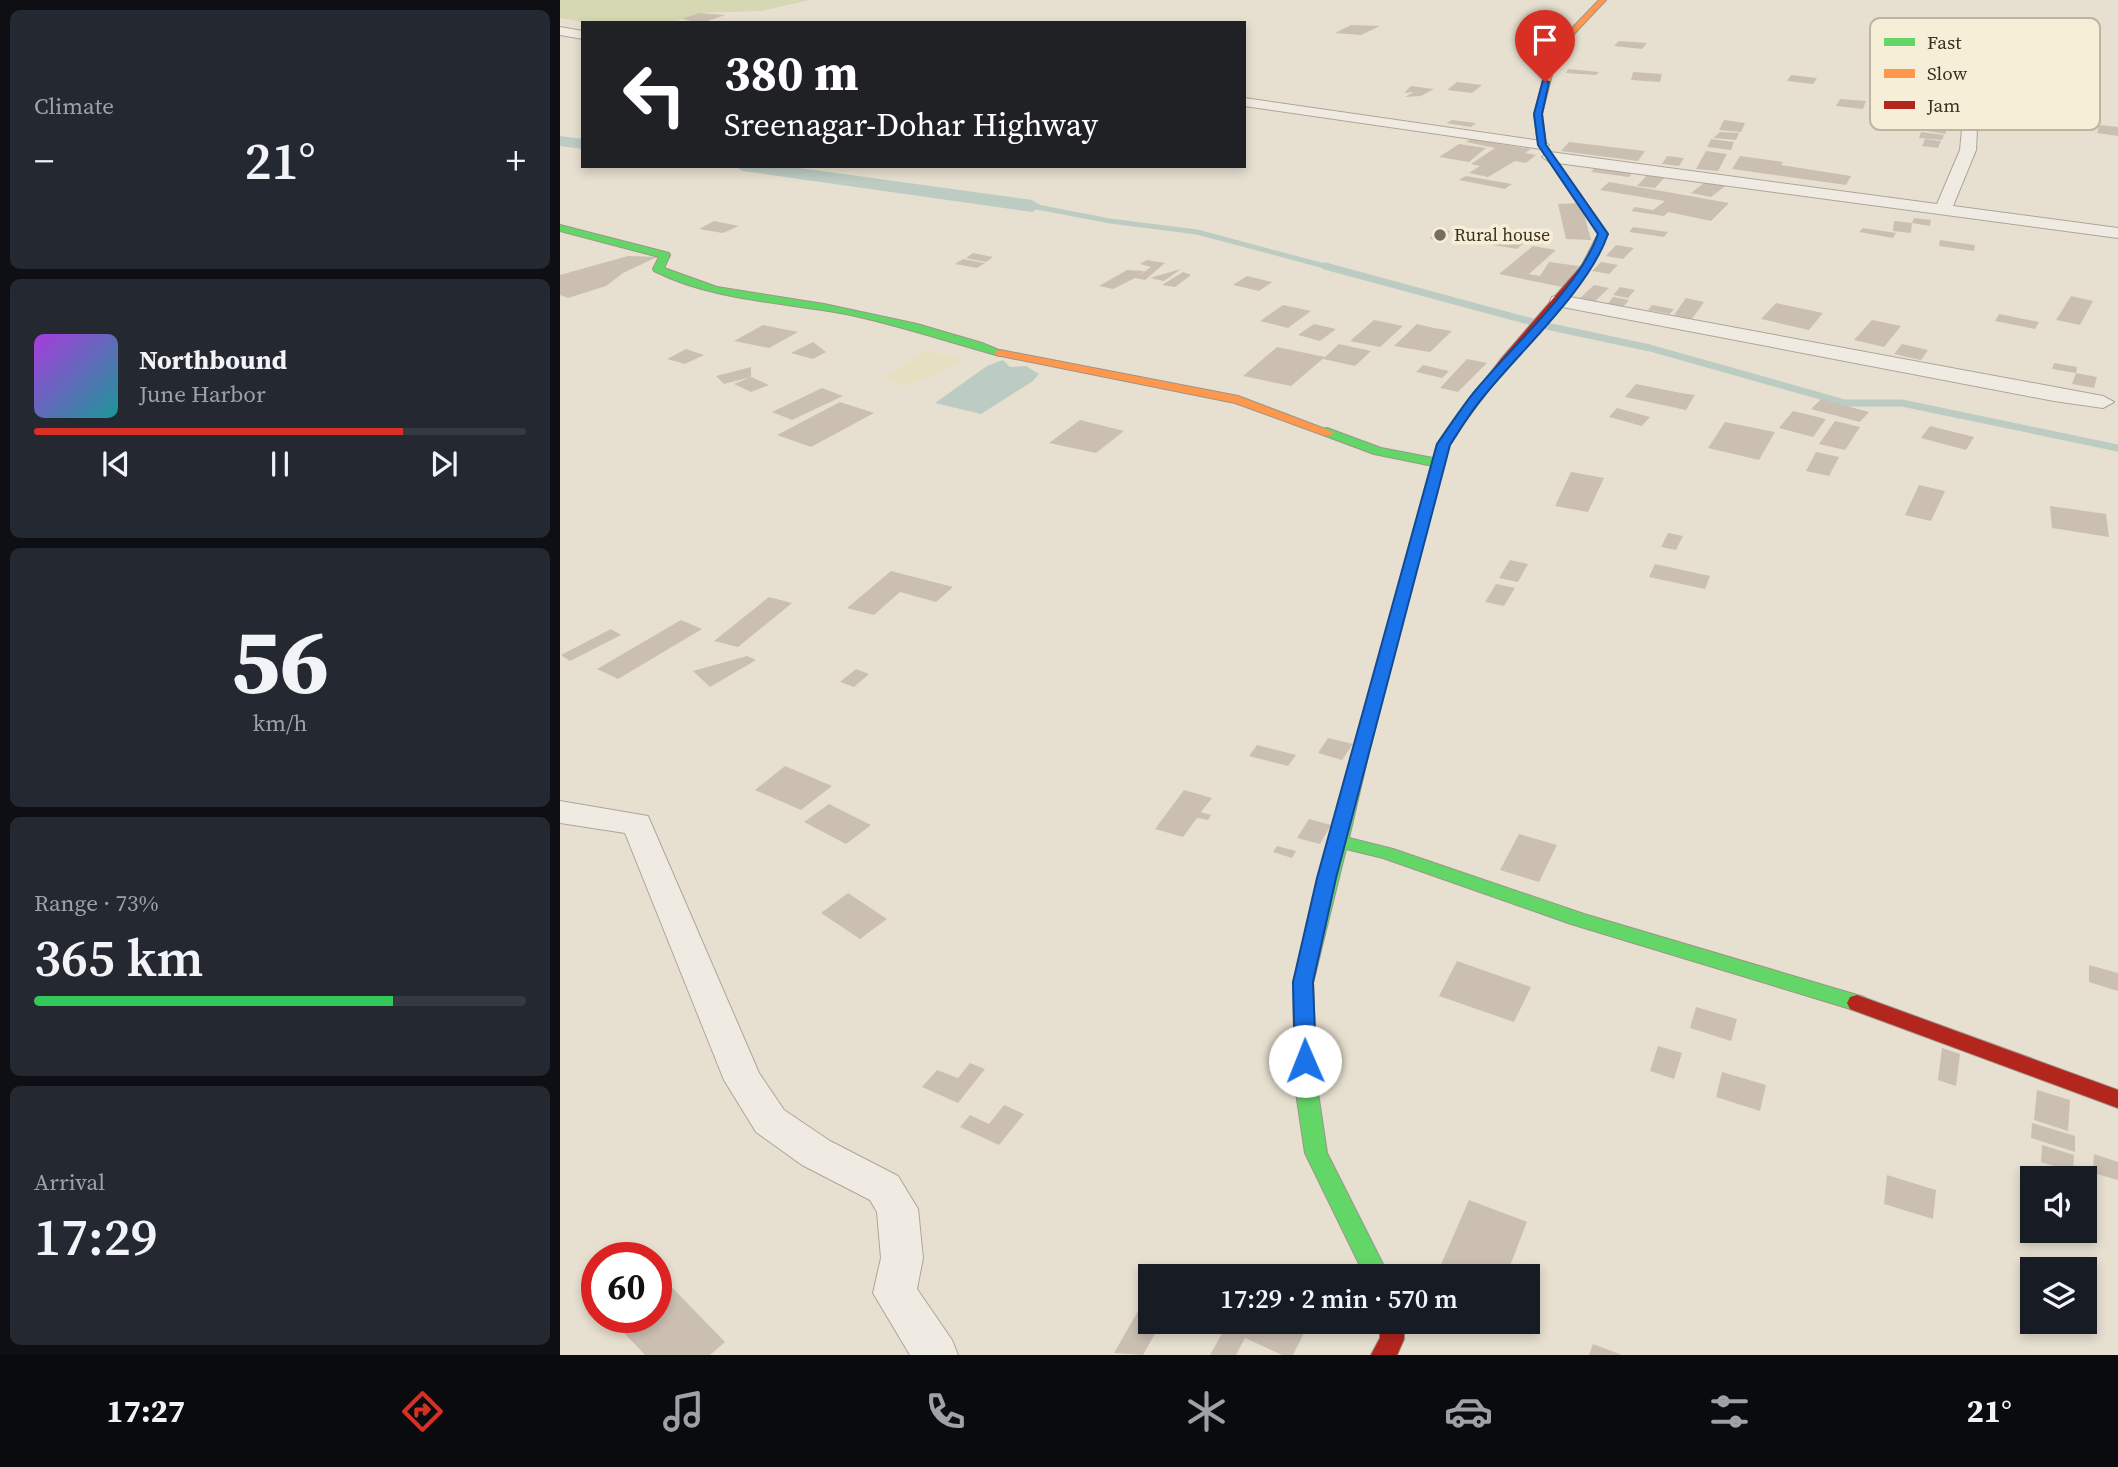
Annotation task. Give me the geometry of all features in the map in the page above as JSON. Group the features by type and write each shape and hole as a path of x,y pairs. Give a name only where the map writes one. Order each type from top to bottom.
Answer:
{"main road":[{"path":"1371,1264 1316,1153 1306,1086 1303,982 1443,444 1516,347 1557,304 1597,252 1603,234 1546,151 1538,114 1555,50 1603,0"},
{"path":"560,228 635,250 659,252 664,255 658,269 694,282 761,298 858,313 951,335 1014,358 1238,400 1378,451 1438,464"},
{"path":"1338,841 1387,853 1578,919 1825,991 2118,1099"},
{"path":"1384,1355 1392,1334"}],"street":[{"path":"560,31 581,34"},
{"path":"1246,102 1546,151 2118,233"},
{"path":"1943,209 1968,150 1969,130"},
{"path":"1557,304 1714,328 1999,387 2103,402"},
{"path":"560,812 637,824 743,1080 770,1121 816,1153 884,1188 897,1209 902,1258 895,1293 936,1355"}],"shaded area":[{"path":"925,351 964,358 963,362 904,387 884,378"},
{"path":"1003,360 1010,367 1026,366 1039,374 1033,381 981,414 935,403 987,366"}],"green space":[{"path":"560,0 809,0 762,11 699,13 677,21 581,22 560,18"}],"building":[{"path":"699,13 725,15 708,21 682,19"},
{"path":"1351,25 1380,26 1361,35 1335,33"},
{"path":"1619,41 1647,43 1642,49 1614,46"},
{"path":"1568,69 1599,72 1596,75 1566,73"},
{"path":"1633,72 1662,74 1660,82 1631,80"},
{"path":"1791,75 1817,78 1813,84 1787,81"},
{"path":"1457,82 1482,85 1472,93 1447,90"},
{"path":"1411,86 1434,89 1421,96 1405,97 1414,92 1404,93"},
{"path":"1840,99 1866,101 1863,109 1836,106"},
{"path":"1452,120 1476,123 1471,127 1446,123"},
{"path":"1724,120 1745,123 1741,132 1719,130"},
{"path":"2100,125 2118,127 2118,136 2097,133"},
{"path":"1921,130 1947,130 1945,134"},
{"path":"1720,132 1739,133 1736,140 1713,138"},
{"path":"1921,132 1944,135 1942,140 1919,138"},
{"path":"1471,139 1531,149 1525,153 1536,155 1526,163 1515,161 1488,177 1469,173 1480,166 1471,164 1495,148 1466,142"},
{"path":"1711,139 1734,142 1731,150 1707,147"},
{"path":"1925,139 1941,141 1938,148 1922,146"},
{"path":"1569,142 1645,151 1638,161 1561,151"},
{"path":"1459,144 1486,148 1469,162 1439,157"},
{"path":"1706,151 1727,154 1718,171 1696,169"},
{"path":"1667,156 1684,158 1679,166 1662,164"},
{"path":"1740,156 1851,176 1846,185 1732,169"},
{"path":"1597,165 1635,170 1629,177 1591,172"},
{"path":"1650,172 1668,174 1655,188 1637,186"},
{"path":"1466,176 1512,184 1505,189 1459,180"},
{"path":"1708,180 1728,184 1711,197 1691,193"},
{"path":"1609,182 1729,203 1711,221 1668,212 1664,216 1631,211 1635,207 1653,210 1665,201 1600,190"},
{"path":"1581,203 1591,240 1566,239 1558,204"},
{"path":"1914,218 1931,220 1930,226 1912,223"},
{"path":"714,221 739,226 723,233 699,229"},
{"path":"1894,221 1912,223 1911,233 1893,231"},
{"path":"1633,227 1668,232 1664,237 1629,232"},
{"path":"1863,228 1896,233 1893,238 1859,232"},
{"name":"Rural house","path":"1436,229 1450,231 1443,241 1430,239"},
{"path":"1505,235 1528,239 1517,249 1493,245"},
{"path":"1940,240 1975,245 1974,251 1939,246"},
{"path":"1616,245 1634,248 1623,259 1606,256"},
{"path":"1533,246 1556,250 1529,274 1540,276 1549,262 1579,266 1562,287 1499,274"},
{"path":"973,253 993,257 986,262 966,258"},
{"path":"628,256 657,257 623,273 606,286 568,298 560,295 560,275"},
{"path":"963,259 985,263 977,268 955,264"},
{"path":"1147,260 1165,263 1145,280 1135,278 1113,289 1099,286 1127,270 1144,271 1138,276 1151,267 1140,264"},
{"path":"1601,262 1618,265 1609,274 1592,271"},
{"path":"1181,269 1164,281 1150,278"},
{"path":"1183,272 1191,275 1175,287 1162,285"},
{"path":"1247,276 1272,282 1259,291 1233,285"},
{"path":"1594,285 1609,288 1591,305 1576,302"},
{"path":"1620,287 1635,290 1628,298 1613,295"},
{"path":"2071,296 2093,301 2080,325 2056,320"},
{"path":"1613,297 1629,300 1622,308 1607,305"},
{"path":"1686,298 1704,302 1692,319 1674,315"},
{"path":"1776,303 1823,313 1809,330 1761,319"},
{"path":"1283,305 1311,311 1288,328 1260,321"},
{"path":"1652,305 1674,309 1670,314 1648,310"},
{"path":"1999,314 2039,322 2035,329 1995,321"},
{"path":"1374,320 1403,326 1380,347 1350,341"},
{"path":"1872,320 1901,326 1884,347 1854,340"},
{"path":"1314,324 1336,329 1320,341 1298,335"},
{"path":"1417,324 1452,331 1430,352 1394,346"},
{"path":"763,325 798,332 769,348 734,341"},
{"path":"813,342 826,352 813,359 791,353"},
{"path":"1339,344 1371,351 1355,366 1323,359"},
{"path":"1902,344 1928,350 1921,360 1894,354"},
{"path":"1277,347 1325,357 1291,386 1243,376"},
{"path":"686,349 704,355 685,364 667,359"},
{"path":"1467,359 1487,363 1458,392 1440,388"},
{"path":"2054,363 2077,367 2076,373 2052,369"},
{"path":"1423,365 1449,371 1442,378 1416,372"},
{"path":"751,367 751,377 724,384 716,376"},
{"path":"2076,373 2097,377 2094,388 2072,384"},
{"path":"751,377 769,385 751,392 734,384"},
{"path":"1636,384 1695,395 1686,410 1625,397"},
{"path":"822,388 843,396 792,420 772,412"},
{"path":"1821,399 1869,412 1860,422 1811,409"},
{"path":"840,402 874,413 811,447 777,435"},
{"path":"1617,408 1650,417 1642,426 1609,417"},
{"path":"1793,411 1826,419 1813,437 1779,428"},
{"path":"1080,420 1124,431 1096,453 1049,443"},
{"path":"1835,421 1860,427 1845,450 1819,444"},
{"path":"1725,422 1775,432 1759,460 1708,448"},
{"path":"1930,426 1974,437 1966,450 1921,438"},
{"path":"1816,452 1839,457 1829,476 1806,471"},
{"path":"1571,472 1604,478 1588,512 1555,506"},
{"path":"1919,485 1945,491 1931,521 1905,515"},
{"path":"2050,506 2106,514 2109,537 2052,528"},
{"path":"1668,533 1683,536 1676,550 1661,547"},
{"path":"1510,560 1528,564 1518,582 1499,578"},
{"path":"1655,564 1710,576 1705,589 1649,577"},
{"path":"891,571 953,587 936,602 900,592 874,615 847,608"},
{"path":"1496,584 1515,588 1504,606 1485,602"},
{"path":"769,597 792,603 738,647 714,641"},
{"path":"681,620 702,629 618,679 597,669"},
{"path":"611,629 621,635 570,661 561,655"},
{"path":"747,656 756,660 710,687 693,671"},
{"path":"856,669 869,674 854,687 840,682"},
{"path":"1328,738 1353,744 1342,760 1318,753"},
{"path":"1257,745 1296,755 1288,766 1249,756"},
{"path":"785,766 832,786 801,810 755,790"},
{"path":"1184,790 1212,798 1201,812 1211,815 1208,820 1197,818 1183,837 1155,829"},
{"path":"829,804 871,825 846,844 804,822"},
{"path":"1309,819 1331,825 1320,844 1297,838"},
{"path":"1519,834 1557,845 1539,882 1500,870"},
{"path":"1277,846 1296,851 1292,858 1273,852"},
{"path":"848,893 887,919 860,939 821,913"},
{"path":"1457,961 1531,987 1514,1022 1439,996"},
{"path":"2089,965 2118,973 2118,991 2089,982"},
{"path":"1696,1007 1737,1019 1731,1041 1690,1028"},
{"path":"1658,1046 1682,1053 1674,1079 1650,1071"},
{"path":"1942,1048 1960,1054 1956,1086 1938,1080"},
{"path":"970,1063 985,1069 958,1103 922,1087 937,1070 958,1078"},
{"path":"1722,1072 1766,1085 1760,1111 1716,1097"},
{"path":"2037,1090 2070,1100 2068,1131 2034,1120"},
{"path":"1004,1105 1024,1114 999,1145 960,1127 970,1115 989,1124"},
{"path":"2032,1123 2075,1136 2075,1152 2031,1138"},
{"path":"2042,1145 2074,1155 2073,1166 2054,1166 2041,1162"},
{"path":"2094,1154 2118,1162 2118,1180 2097,1174 2097,1166 2093,1166"},
{"path":"1887,1175 1936,1190 1933,1219 1884,1204"},
{"path":"1469,1200 1527,1222 1511,1264 1441,1264"},
{"path":"672,1287 725,1342 710,1355 645,1355 624,1333 672,1333"},
{"path":"1138,1311 1138,1334 1155,1334 1143,1355 1114,1353"},
{"path":"1222,1334 1304,1334 1293,1355 1282,1355 1245,1338 1236,1355 1210,1355"},
{"path":"1593,1344 1622,1355 1589,1355"}],"waterway":[{"path":"560,141 581,144"},
{"path":"757,168 1032,206"},
{"path":"1032,206 1110,221 1197,232 1332,268"},
{"path":"1325,266 1551,327 1650,348 1845,403 1902,403 2118,448"}],"traffic: fast":[{"path":"560,228 665,255 658,269 695,285 891,321 957,338 1000,353"},
{"path":"1327,432 1378,451 1438,463"},
{"path":"1362,748 1303,983 1306,1086 1316,1153 1371,1264"},
{"path":"1337,841 1387,853 1578,919 1857,1003"}],"traffic: slow":[{"path":"1586,267 1603,234 1542,145 1538,114 1555,50 1603,0"},
{"path":"1000,353 1238,400 1327,432"},
{"path":"1362,748 1443,444 1451,432"}],"traffic: jam":[{"path":"1451,432 1505,361 1586,267"},
{"path":"1857,1003 2118,1099"},
{"path":"1384,1355 1392,1334"}],"place":[{"name":"Rural house","path":"1440,235"}],"route":[{"path":"1305,1061 1303,982 1327,878 1443,444 1516,347 1554,308 1597,252 1603,234 1542,145 1538,114 1545,82"}]}
